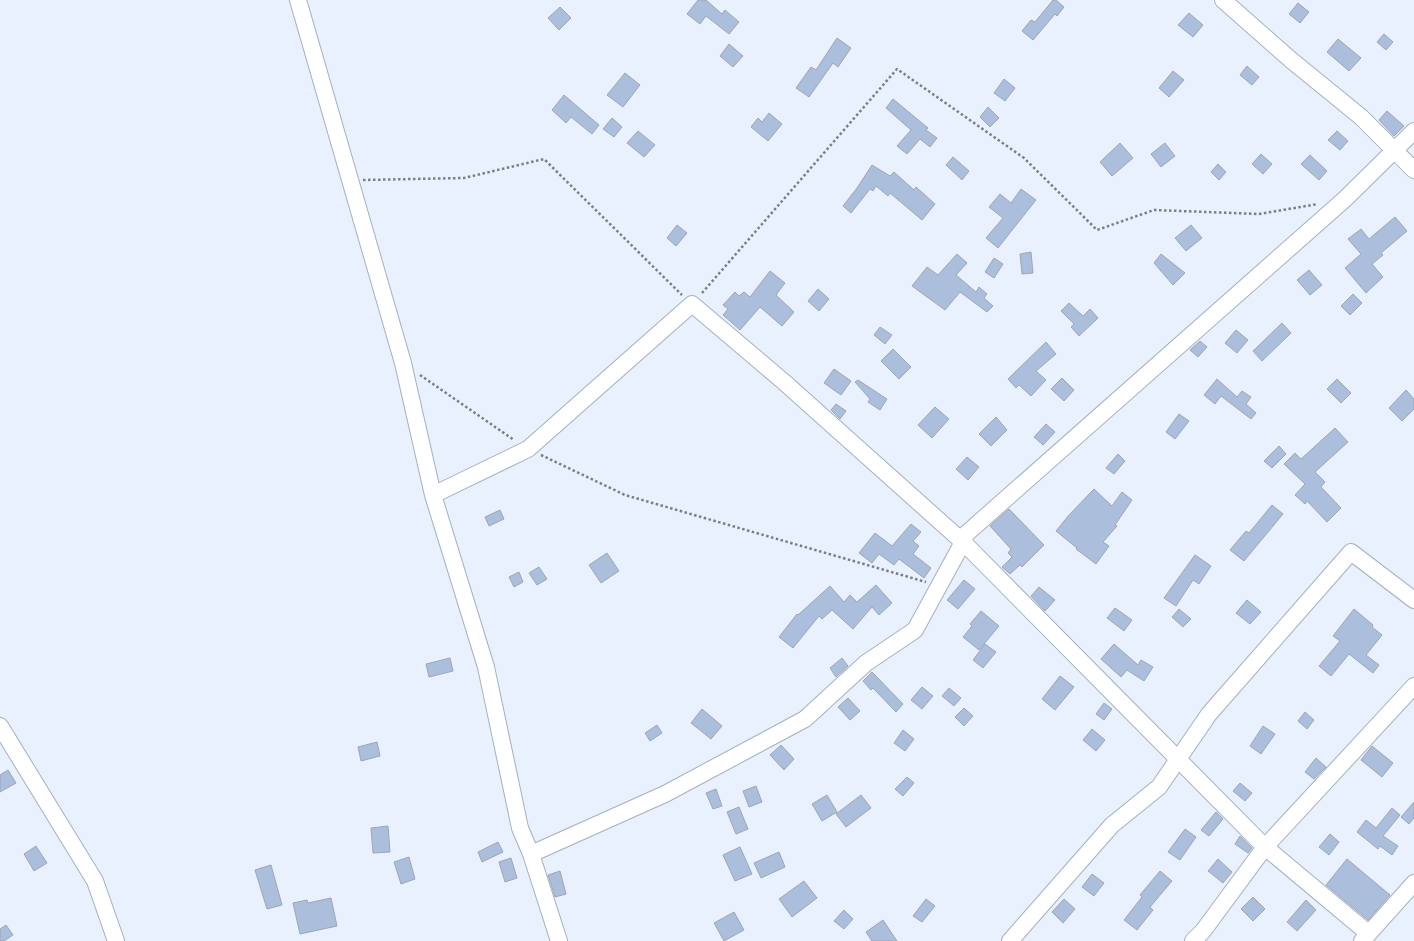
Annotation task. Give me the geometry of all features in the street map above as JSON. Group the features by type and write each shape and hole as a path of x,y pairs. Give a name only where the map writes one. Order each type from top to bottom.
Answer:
{"street":[{"path":"298,0 403,363 433,495 486,667 520,828 531,854 559,941"},
{"path":"1223,0 1291,60 1361,117 1414,170"},
{"path":"531,854 665,794 804,719 866,663 915,630 966,534 1345,199 1414,131"},
{"path":"433,495 528,450 692,304 784,382 963,542 1265,847 1365,937 1414,883"},
{"path":"1010,941 1112,825 1159,787 1210,714 1351,552 1414,600"},
{"path":"1193,941 1203,931 1265,847 1414,686"},
{"path":"0,726 95,881 116,941"}],"path":[{"path":"349,180 464,178 544,159 692,304 897,70 1024,158 1097,230 1154,210 1259,214 1345,199"},
{"path":"403,363 528,450 624,495 940,586"}],"building":[{"path":"698,0 706,0 722,14 725,10 739,22 729,34 706,16 700,24 687,14"},
{"path":"1053,0 1056,0 1064,7 1057,16 1055,14 1033,40 1022,31 1031,20 1035,22"},
{"path":"1298,3 1309,12 1300,23 1289,14"},
{"path":"560,7 571,18 559,30 548,18"},
{"path":"1189,13 1203,25 1193,37 1178,25"},
{"path":"1384,34 1393,42 1386,50 1377,42"},
{"path":"837,38 851,48 838,67 833,63 809,97 796,88 811,67 816,70"},
{"path":"1338,39 1361,58 1349,71 1327,52"},
{"path":"729,44 743,56 733,67 720,56"},
{"path":"1247,66 1259,77 1252,85 1240,75"},
{"path":"1173,71 1184,80 1169,97 1159,88"},
{"path":"625,73 640,85 623,107 607,95"},
{"path":"1004,79 1015,88 1005,101 994,93"},
{"path":"564,95 599,125 592,134 571,117 566,123 552,110"},
{"path":"893,99 928,128 926,130 937,138 930,147 920,139 907,154 897,146 911,130 886,108"},
{"path":"988,107 999,118 990,127 980,117"},
{"path":"1387,111 1404,126 1394,136 1379,120"},
{"path":"769,113 782,124 768,141 751,127 758,118 762,122"},
{"path":"612,118 622,127 614,137 603,129"},
{"path":"638,131 655,145 644,157 627,143"},
{"path":"1337,131 1348,141 1340,150 1328,140"},
{"path":"1120,143 1133,158 1112,176 1100,162"},
{"path":"1165,143 1175,156 1161,167 1151,154"},
{"path":"1261,154 1272,164 1263,174 1252,164"},
{"path":"1310,155 1327,171 1319,180 1301,164"},
{"path":"953,157 969,171 962,180 946,165"},
{"path":"1218,164 1226,172 1219,180 1211,172"},
{"path":"872,165 890,176 894,172 914,190 916,187 935,204 922,220 890,193 888,196 876,186 873,191 870,189 851,213 843,206"},
{"path":"1021,189 1036,200 998,248 986,238 1003,218 989,207 1000,194 1011,203"},
{"path":"1395,217 1407,231 1381,253 1383,255 1372,264 1383,277 1366,293 1345,268 1361,254 1348,239 1361,229 1369,239"},
{"path":"677,225 687,233 676,246 667,238"},
{"path":"1191,225 1202,238 1186,251 1175,238"},
{"path":"1031,252 1033,273 1022,274 1020,254"},
{"path":"957,254 967,263 956,275 976,292 979,287 987,294 984,298 993,306 987,312 960,292 945,310 912,286 927,267 938,275"},
{"path":"1161,254 1185,273 1173,285 1154,263"},
{"path":"994,258 1003,264 994,278 985,272"},
{"path":"1309,270 1322,285 1310,295 1297,280"},
{"path":"770,271 785,283 776,295 794,312 782,326 760,307 740,330 723,315 728,309 723,305 735,292 739,296 744,292 750,297"},
{"path":"818,289 829,299 819,311 808,301"},
{"path":"1353,294 1362,303 1350,315 1341,306"},
{"path":"1069,303 1083,316 1090,309 1098,318 1079,336 1071,327 1074,324 1061,311"},
{"path":"1282,323 1291,333 1262,361 1253,351"},
{"path":"880,327 892,335 885,344 874,335"},
{"path":"1236,330 1248,340 1237,353 1225,343"},
{"path":"1200,341 1207,347 1198,357 1190,350"},
{"path":"1046,342 1056,354 1036,371 1046,380 1031,396 1019,385 1016,388 1008,379"},
{"path":"893,349 911,367 899,379 881,361"},
{"path":"834,369 851,381 841,395 824,383"},
{"path":"1062,378 1074,390 1064,401 1051,389"},
{"path":"1217,379 1237,397 1242,391 1251,397 1246,404 1256,413 1251,419 1221,396 1215,404 1204,395"},
{"path":"1337,379 1351,393 1341,403 1327,389"},
{"path":"858,380 887,399 880,410 868,402 870,399 855,382"},
{"path":"1406,390 1414,399 1414,409 1402,421 1389,408"},
{"path":"836,404 846,411 840,419 831,410"},
{"path":"935,407 949,419 932,438 918,425"},
{"path":"1179,414 1189,421 1175,439 1166,432"},
{"path":"996,417 1007,430 991,446 979,434"},
{"path":"1046,424 1055,432 1043,445 1034,437"},
{"path":"1335,428 1348,442 1315,472 1325,482 1321,487 1341,508 1327,522 1307,501 1305,504 1295,495 1305,484 1284,464 1295,453 1301,459"},
{"path":"1279,446 1286,454 1272,468 1264,461"},
{"path":"1118,454 1125,461 1114,474 1106,468"},
{"path":"967,457 979,467 968,480 956,469"},
{"path":"1094,489 1112,506 1122,492 1132,500 1115,525 1117,526 1103,542 1109,546 1096,564 1056,531"},
{"path":"1272,505 1283,514 1244,561 1230,550 1246,531 1249,533"},
{"path":"1009,509 1044,545 1022,567 1020,565 1010,574 1002,567 1012,557 1008,553 1011,549 990,526"},
{"path":"500,510 504,519 489,526 485,517"},
{"path":"911,524 921,532 913,541 919,546 913,554 931,568 924,578 899,559 894,565 879,554 872,563 859,553 875,533 892,546"},
{"path":"607,553 619,571 601,583 589,565"},
{"path":"1195,555 1211,566 1199,584 1193,580 1176,606 1164,598"},
{"path":"539,567 547,579 537,585 529,573"},
{"path":"519,572 523,582 514,587 509,577"},
{"path":"964,580 975,589 958,609 947,600"},
{"path":"876,585 892,603 879,615 872,607 853,629 832,610 822,619 819,616 793,648 779,637 797,614 830,586 844,602 850,595 857,602"},
{"path":"1039,587 1055,600 1045,611 1031,596"},
{"path":"1247,600 1261,612 1250,624 1236,613"},
{"path":"1115,608 1132,620 1124,631 1107,618"},
{"path":"1179,609 1191,619 1183,627 1172,617"},
{"path":"1354,609 1382,635 1366,655 1379,665 1373,673 1349,654 1331,676 1319,666 1340,641 1333,636"},
{"path":"981,611 999,626 979,650 963,637 972,626 970,624"},
{"path":"985,644 996,652 983,668 973,660"},
{"path":"1114,644 1138,665 1141,660 1153,667 1144,681 1127,670 1121,677 1101,659"},
{"path":"450,658 453,671 429,677 426,664"},
{"path":"842,658 848,666 836,677 830,668"},
{"path":"872,672 903,704 896,712 873,688 871,690 863,681"},
{"path":"1060,676 1074,687 1055,710 1042,699"},
{"path":"922,687 933,696 922,709 911,700"},
{"path":"949,688 961,698 954,706 942,696"},
{"path":"848,698 860,711 850,720 838,707"},
{"path":"1104,703 1112,709 1104,720 1096,714"},
{"path":"964,708 973,716 964,726 955,717"},
{"path":"702,709 722,726 711,739 691,723"},
{"path":"1305,712 1314,720 1307,729 1298,721"},
{"path":"657,725 662,733 650,741 645,733"},
{"path":"1263,726 1275,734 1261,754 1250,746"},
{"path":"1092,729 1105,740 1096,751 1083,740"},
{"path":"903,730 914,739 905,751 894,743"},
{"path":"377,742 380,756 361,761 358,747"},
{"path":"781,745 794,759 784,770 770,755"},
{"path":"1372,746 1393,763 1382,777 1361,760"},
{"path":"1316,758 1326,767 1314,779 1305,772"},
{"path":"8,770 16,783 0,792 0,775"},
{"path":"907,777 914,783 903,796 895,789"},
{"path":"1240,783 1252,793 1245,801 1233,791"},
{"path":"756,786 762,802 749,807 743,791"},
{"path":"716,789 722,806 713,809 706,793"},
{"path":"827,795 837,812 822,821 812,804"},
{"path":"861,795 871,808 846,827 836,814"},
{"path":"1414,802 1414,818 1409,824 1401,817"},
{"path":"739,807 748,829 736,834 727,812"},
{"path":"1392,808 1400,815 1383,836 1398,846 1392,855 1380,846 1378,849 1357,832 1366,820 1376,828"},
{"path":"1216,812 1223,819 1209,836 1201,830"},
{"path":"388,826 390,852 373,853 371,828"},
{"path":"1185,829 1196,837 1180,860 1168,852"},
{"path":"1330,834 1339,842 1329,855 1319,847"},
{"path":"1240,836 1252,848 1248,853 1235,844"},
{"path":"498,842 503,852 482,862 478,852"},
{"path":"36,846 47,863 34,871 24,854"},
{"path":"740,847 752,874 735,881 723,855"},
{"path":"779,852 785,867 761,878 754,863"},
{"path":"409,857 415,879 401,884 394,862"},
{"path":"511,858 517,878 505,882 499,862"},
{"path":"1218,859 1232,872 1223,883 1208,871"},
{"path":"1347,859 1390,895 1368,920 1326,885"},
{"path":"271,865 282,905 267,909 255,870"},
{"path":"560,871 566,894 555,897 548,875"},
{"path":"1160,871 1172,881 1150,907 1153,910 1137,930 1124,920 1142,897 1140,895"},
{"path":"1092,874 1104,883 1094,896 1082,887"},
{"path":"804,881 817,898 792,917 779,899"},
{"path":"1253,897 1265,909 1253,921 1241,909"},
{"path":"331,898 337,926 300,934 293,903 307,900 308,903"},
{"path":"926,899 935,906 922,922 913,916"},
{"path":"1064,899 1075,909 1063,923 1052,912"},
{"path":"1306,900 1316,910 1297,931 1287,922"},
{"path":"844,910 853,919 844,929 834,921"},
{"path":"734,912 744,930 724,941 714,923"},
{"path":"883,920 897,941 872,941 866,932"},
{"path":"6,925 13,935 4,941 0,941 0,929"}]}
